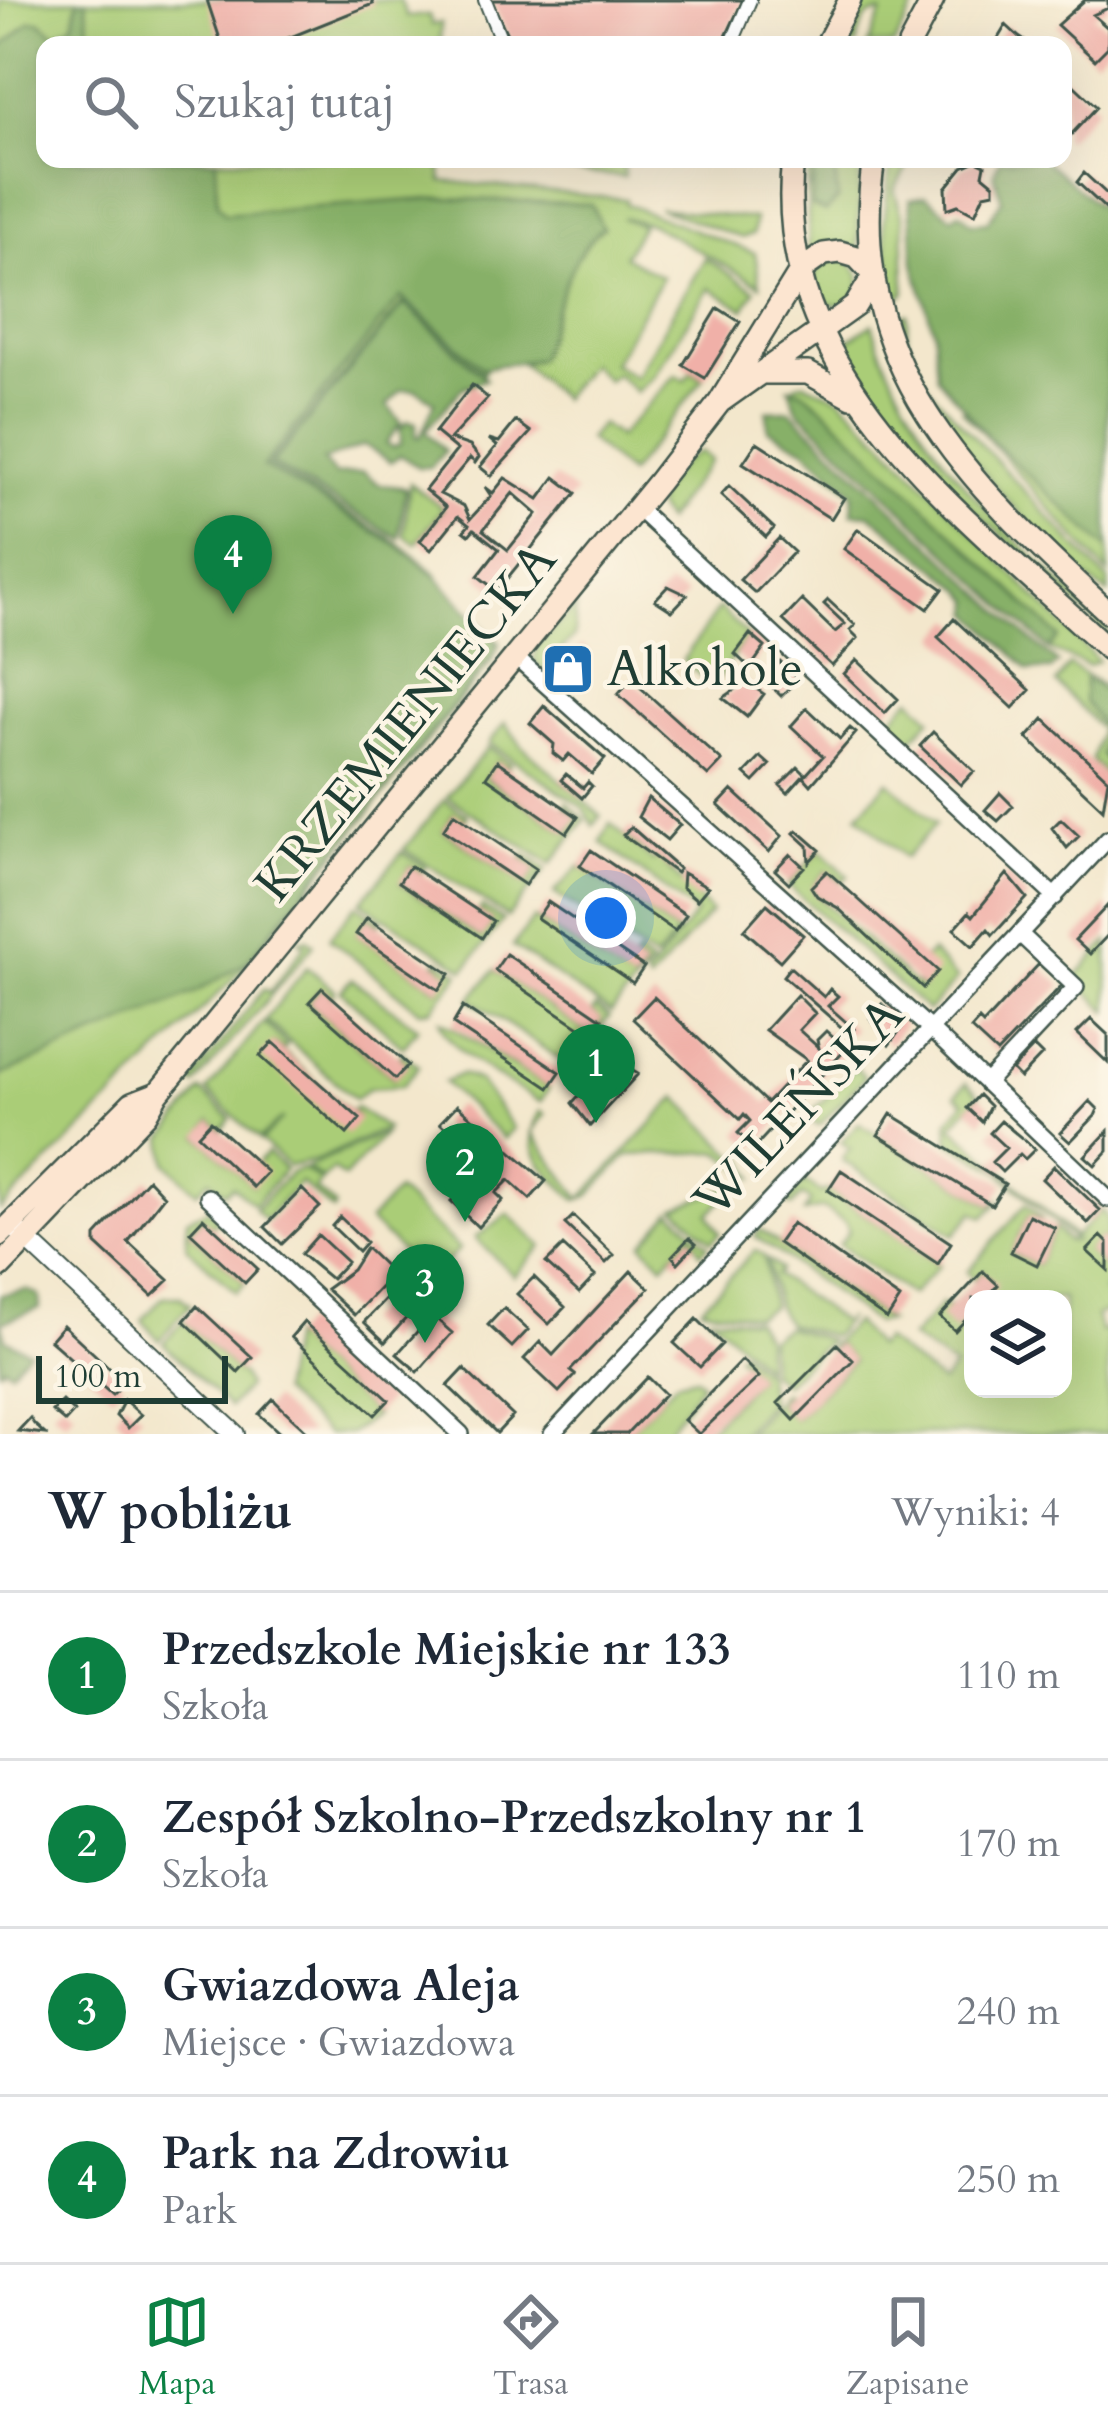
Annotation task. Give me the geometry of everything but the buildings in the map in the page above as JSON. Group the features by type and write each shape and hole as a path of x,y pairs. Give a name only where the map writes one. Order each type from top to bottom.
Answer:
{"main road":[{"path":"831,36 850,0"},
{"path":"914,36 933,0"},
{"path":"776,304 791,217 793,168"},
{"path":"873,168 874,275 902,372 949,451 987,497 1108,612"},
{"path":"791,217 801,270 821,331 861,404 924,475 1108,649"},
{"path":"801,270 824,254 840,252 857,257 874,275"},
{"name":"KRZEMIENIECKA","path":"0,1267 13,1233 132,1103 158,1093 638,508 718,403 801,270"},
{"name":"KRZEMIENIECKA","path":"718,403 855,306 874,275"},
{"path":"763,373 808,373 861,404"}],"street":[{"path":"484,0 499,36"},
{"path":"735,36 750,0"},
{"path":"638,508 1055,897"},
{"path":"515,657 930,1029 1108,1199"},
{"name":"WILEŃSKA","path":"552,1434 1108,839"},
{"path":"986,1082 1076,987 1021,934"},
{"path":"208,1197 460,1434"},
{"path":"13,1233 235,1434"}],"green space":[{"path":"0,0 400,0 407,17 429,15 432,25 441,23 440,36 36,36 36,168 441,168 442,181 626,199 626,204 755,253 760,285 649,223 621,218 642,225 624,256 662,277 613,363 635,377 705,258 755,290 744,309 709,288 654,375 636,392 616,374 607,380 590,364 561,398 522,364 539,359 571,270 603,228 593,212 483,373 404,301 268,465 400,544 438,575 432,585 500,643 491,662 245,967 0,1210"},
{"path":"78,0 86,0 89,28 103,36 36,36 36,168 216,168 217,203 225,214 440,198 591,204 603,228 571,270 539,359 483,368 401,297 263,466 397,545 436,576 498,644 495,653 246,963 196,992 0,1076 0,49 30,22 39,21 55,34 73,24"},
{"path":"866,0 918,0 899,36 872,36 882,13 875,13 866,18 859,36 846,36"},
{"path":"542,168 624,168 624,177"},
{"path":"807,168 813,168 811,188 833,168 860,168 858,249 809,254"},
{"path":"814,168 833,168 838,199 826,212 812,206"},
{"path":"890,168 906,168 894,190 903,218 905,292 894,302 884,224"},
{"path":"996,168 1054,168 1108,214 1108,549 991,440 937,376 934,332 914,263 910,199 926,196 952,217 959,212 972,223 987,222 1002,200"},
{"path":"658,208 755,219 753,234 742,238"},
{"path":"837,259 853,266 860,282 853,298 837,305 821,298 814,282 821,266"},
{"path":"404,304 486,379 462,388 425,431 445,451 431,467 418,467 400,455 391,462 364,445 323,461 335,475 363,472 379,484 406,488 399,538 272,464","holes":["402,390 416,390 435,402 420,437 416,437 416,423 408,421 400,428 401,444 386,444 401,422 387,405"]},
{"path":"907,314 907,338 927,386 911,350 899,316"},
{"path":"872,324 912,413 939,452 1002,525 1108,626 1108,634 963,499 866,388 839,347"},
{"path":"691,372 703,379 629,474 588,439 601,424 618,437 676,375 685,380"},
{"path":"803,382 841,398 1098,661 1088,666 1049,649 1058,636 828,412 789,388"},
{"path":"927,386 1108,581 1108,594 1002,494 960,441"},
{"path":"789,388 803,391 828,412 1059,637 1049,649 797,409"},
{"path":"964,406 1108,538 1108,574 962,410"},
{"path":"790,410 1058,663 1051,670 1029,670 972,613 973,601 963,589 870,514 852,513 853,493 805,449 768,429 767,411"},
{"path":"700,452 710,460 666,521 656,508 661,492 679,467"},
{"path":"410,483 443,508 416,544 404,535"},
{"path":"576,606 574,636 543,672 534,661 537,646"},
{"path":"719,608 748,636 712,686 683,660"},
{"path":"1069,665 1108,689 1108,776 1092,760 1101,729 1056,683"},
{"path":"1085,678 1108,693 1108,764 1101,755 1105,729 1084,701"},
{"path":"911,698 931,718 910,741 889,722"},
{"path":"505,723 522,746 601,816 593,825 584,808 489,743"},
{"path":"488,747 510,763 507,768 497,761 486,778 567,833 578,817 565,807 567,803 585,820 551,864 447,797"},
{"path":"888,781 936,824 905,858 858,815"},
{"path":"444,800 467,816 464,821 453,814 443,831 525,885 536,869 522,860 525,855 546,869 508,917 404,849"},
{"path":"610,823 653,861 658,858 711,912 649,982 646,977 696,913 601,842"},
{"path":"820,850 848,876 842,881 826,871 812,887 817,896 913,983 923,987 924,959 931,952 957,979 928,1011 788,885"},
{"path":"402,852 425,867 421,873 410,866 400,883 481,938 493,921 479,911 482,907 503,920 465,969 361,902"},
{"path":"580,866 677,933 655,960 554,893"},
{"path":"356,905 381,921 378,925 367,918 357,934 438,990 449,974 436,964 438,960 460,973 432,1009 420,1011 329,938"},
{"path":"534,918 633,982 644,967 634,959 638,954 651,965 611,1013 513,946"},
{"path":"299,940 314,944 195,1085 191,1082 264,989 270,992 305,945"},
{"path":"1108,942 1108,1011 1074,979"},
{"path":"307,967 335,990 332,997 321,988 309,1003 394,1079 407,1065 399,1057 402,1053 419,1066 402,1086 369,1088 355,1099 265,1020"},
{"path":"495,970 590,1035 601,1019 592,1012 596,1007 609,1017 570,1066 470,999"},
{"path":"352,979 418,1028 403,1047 341,991"},
{"path":"440,1020 549,1088 540,1102 466,1054"},
{"path":"263,1022 287,1045 283,1050 273,1042 359,1119 352,1111 355,1107 386,1128 317,1160 289,1166 261,1141 283,1118 259,1139 207,1091"},
{"path":"856,1067 865,1077 820,1125 814,1123 811,1113"},
{"path":"461,1074 479,1081 513,1128 504,1139 444,1082"},
{"path":"966,1083 979,1095 952,1126 1075,1237 1100,1211 1095,1203 1108,1218 1108,1243 1101,1237 1088,1251 1108,1270 1108,1291 1102,1291 1108,1294 1108,1311 1096,1316 1101,1332 1108,1329 1108,1434 746,1434 783,1392 778,1404 795,1419 853,1361 837,1344 826,1350 854,1322 876,1347 884,1340 942,1383 954,1367 911,1338 942,1304 964,1310 964,1398 1072,1398 1072,1290 984,1290 983,1271 975,1280 967,1272 1026,1204 1043,1220 1028,1216 1011,1253 1037,1265 1055,1228 1067,1241 1075,1241 997,1170 949,1141 948,1121 964,1102 956,1095"},
{"path":"201,1091 231,1119 222,1130 211,1121 199,1136 253,1186 257,1163 267,1153 285,1169 254,1205 233,1186 225,1193 210,1179 197,1192 167,1163 164,1138"},
{"path":"677,1097 740,1161 744,1158 756,1180 720,1152 628,1155 581,1199"},
{"path":"859,1123 991,1205 1001,1200 984,1217 974,1212 954,1235 842,1160 850,1148 841,1142"},
{"path":"386,1132 344,1178 333,1169 323,1179 306,1168"},
{"path":"532,1134 581,1199 546,1170"},
{"path":"302,1169 321,1181 315,1189 335,1206 333,1211 300,1182 265,1220 255,1210 290,1173"},
{"path":"805,1181 821,1192 828,1190 939,1265 911,1295 839,1245 849,1231 846,1223 823,1208 804,1212 811,1201 802,1195 792,1206 786,1202"},
{"path":"737,1184 709,1214 720,1233 712,1241 676,1208"},
{"path":"397,1191 459,1249 431,1279 369,1221"},
{"path":"208,1209 218,1219 212,1226 203,1218 190,1232 245,1283 236,1292 187,1247 187,1219"},
{"path":"672,1211 708,1245 701,1253 691,1235 663,1265 643,1244"},
{"path":"508,1214 542,1246 514,1276 475,1238"},
{"path":"760,1230 888,1321 875,1323 755,1236"},
{"path":"755,1250 764,1256 772,1306 756,1316 701,1308"},
{"path":"767,1259 780,1269 776,1275 843,1323 848,1317 833,1336 787,1324 777,1307"},
{"path":"27,1290 39,1296 40,1308 2,1322 5,1339 29,1351 10,1371 5,1366 0,1370 0,1295"},
{"path":"179,1296 190,1305 159,1340 142,1320 163,1297"},
{"path":"710,1316 755,1320 765,1337 765,1367"},
{"path":"184,1321 242,1376 247,1387 229,1407 163,1343"},
{"path":"786,1327 829,1340 784,1384 770,1372 769,1338"},
{"path":"291,1337 375,1415 350,1434 327,1434 280,1392"},
{"path":"741,1351 766,1373 769,1402 741,1434 704,1434 758,1377 737,1355"},
{"path":"696,1377 702,1383 665,1434 627,1434 677,1381"}],"place":[{"name":"Park na Zdrowiu","path":"233,614"},
{"name":"Alkohole","path":"568,669"},
{"name":"Przedszkole Miejskie nr 133","path":"596,1123"},
{"name":"Zespół Szkolno-Przedszkolny nr 1","path":"465,1222"},
{"name":"Gwiazdowa Aleja","path":"425,1343"}]}
